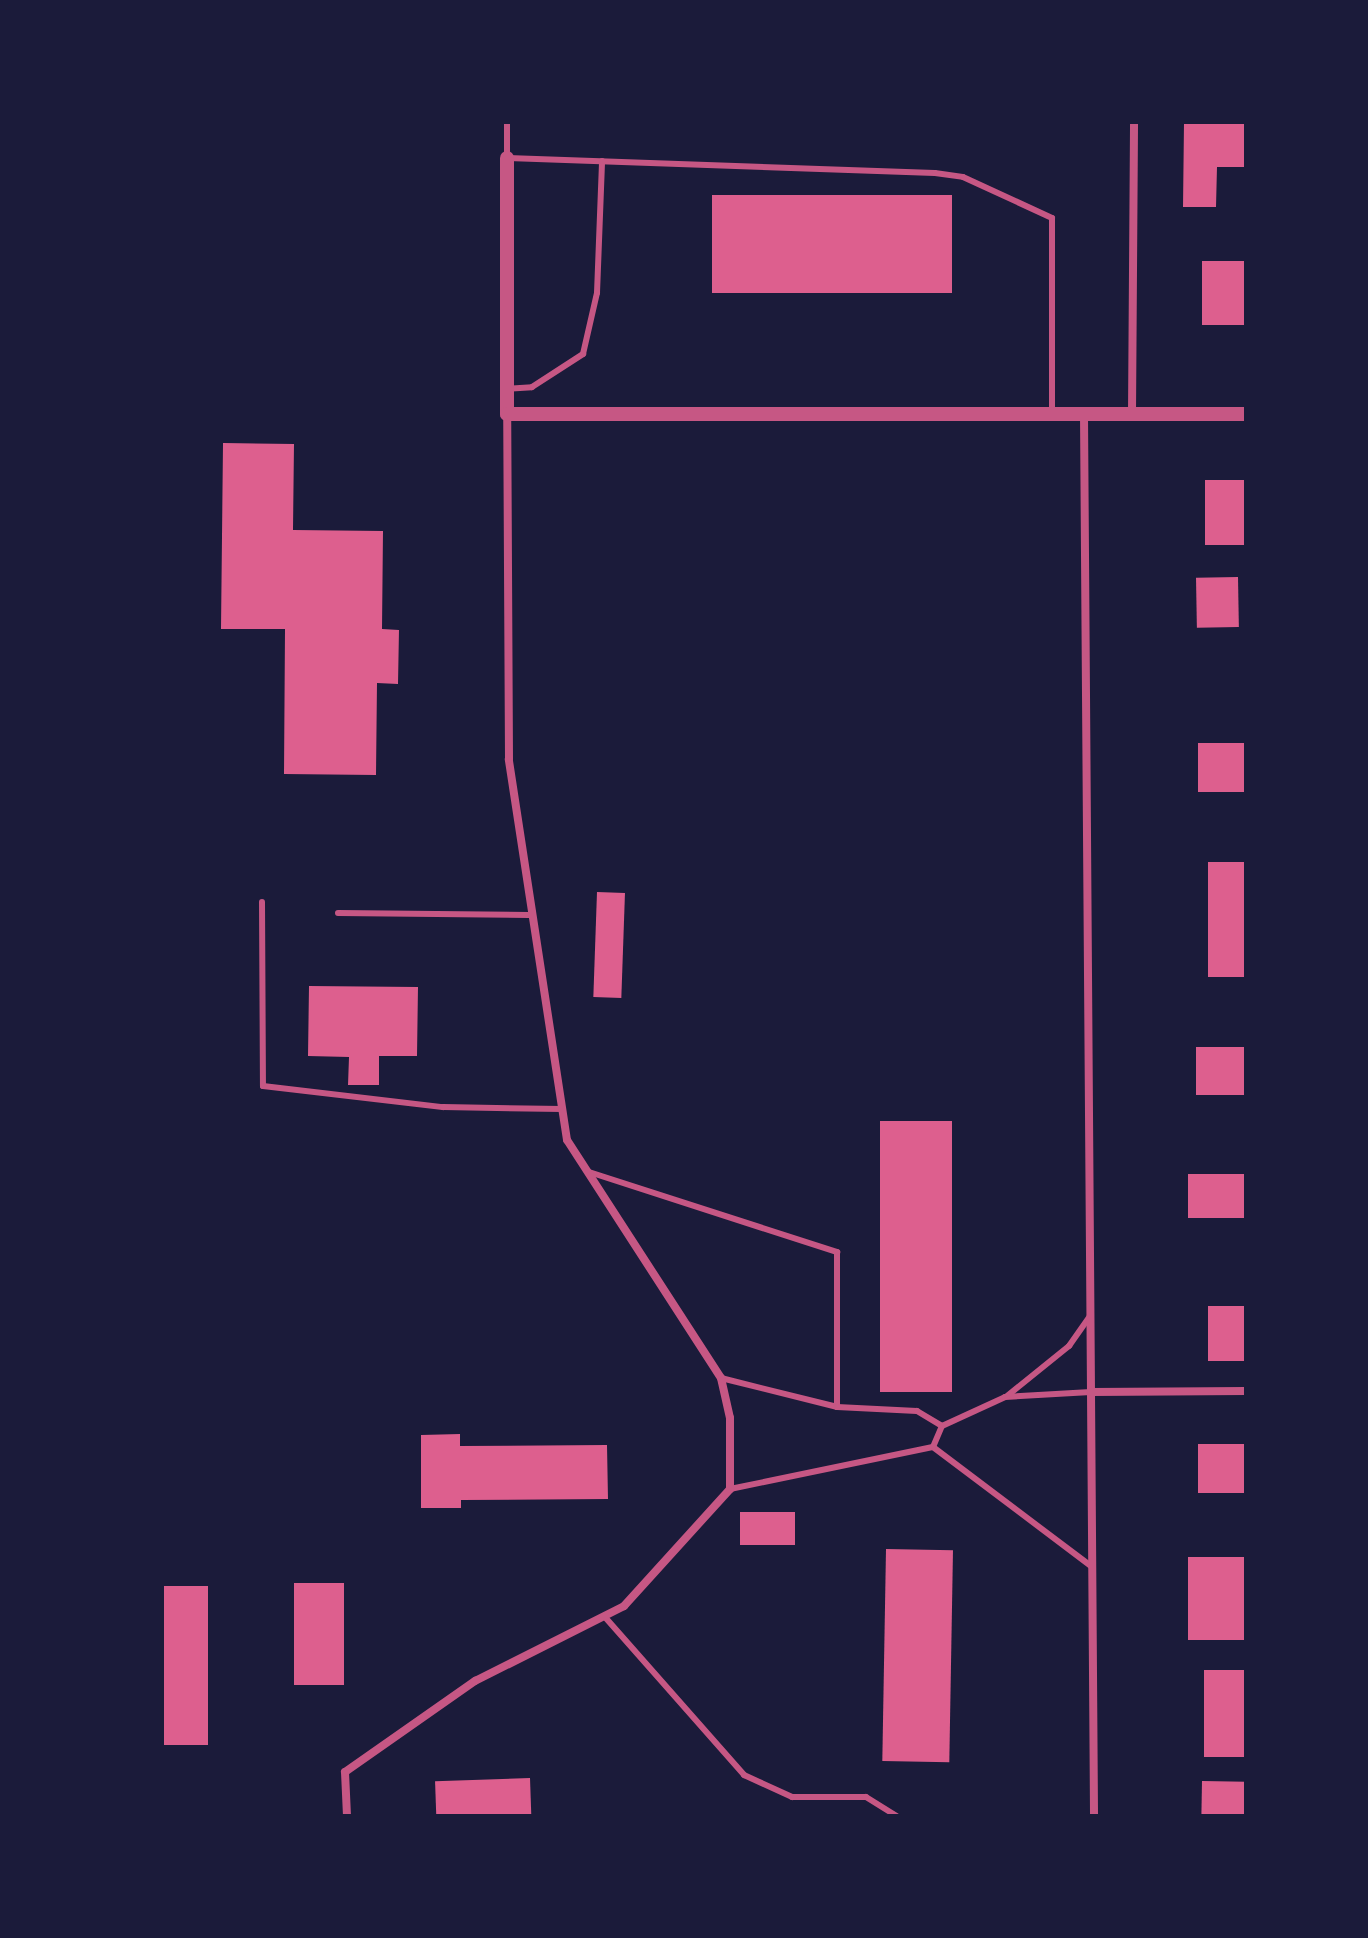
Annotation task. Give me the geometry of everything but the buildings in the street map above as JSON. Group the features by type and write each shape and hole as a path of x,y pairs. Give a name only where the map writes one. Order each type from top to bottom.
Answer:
{"street":[{"path":"1132,414 1134,122"},
{"path":"347,1816 345,1772 475,1681 604,1616 683,1549 730,1489 730,1418 721,1378 567,1140 529,915 509,759 507,158"},
{"path":"507,414 1246,414"},
{"path":"1084,415 1094,1816"},
{"path":"1091,1392 1246,1391"}],"lane":[{"path":"507,122 507,158 935,173 963,177 1052,218 1052,414"},
{"path":"506,389 532,387 583,354 597,293 602,161"},
{"path":"262,902 263,1086 443,1107 562,1109"},
{"path":"338,913 529,915"},
{"path":"586,1171 837,1252 837,1407"},
{"path":"933,1447 942,1426 1005,1397 1069,1346 1090,1316"},
{"path":"721,1378 837,1407 917,1411 942,1426"},
{"path":"1005,1397 1091,1392"},
{"path":"730,1489 933,1447 1092,1567"},
{"path":"604,1616 744,1775 792,1797 866,1797 896,1816"}]}
